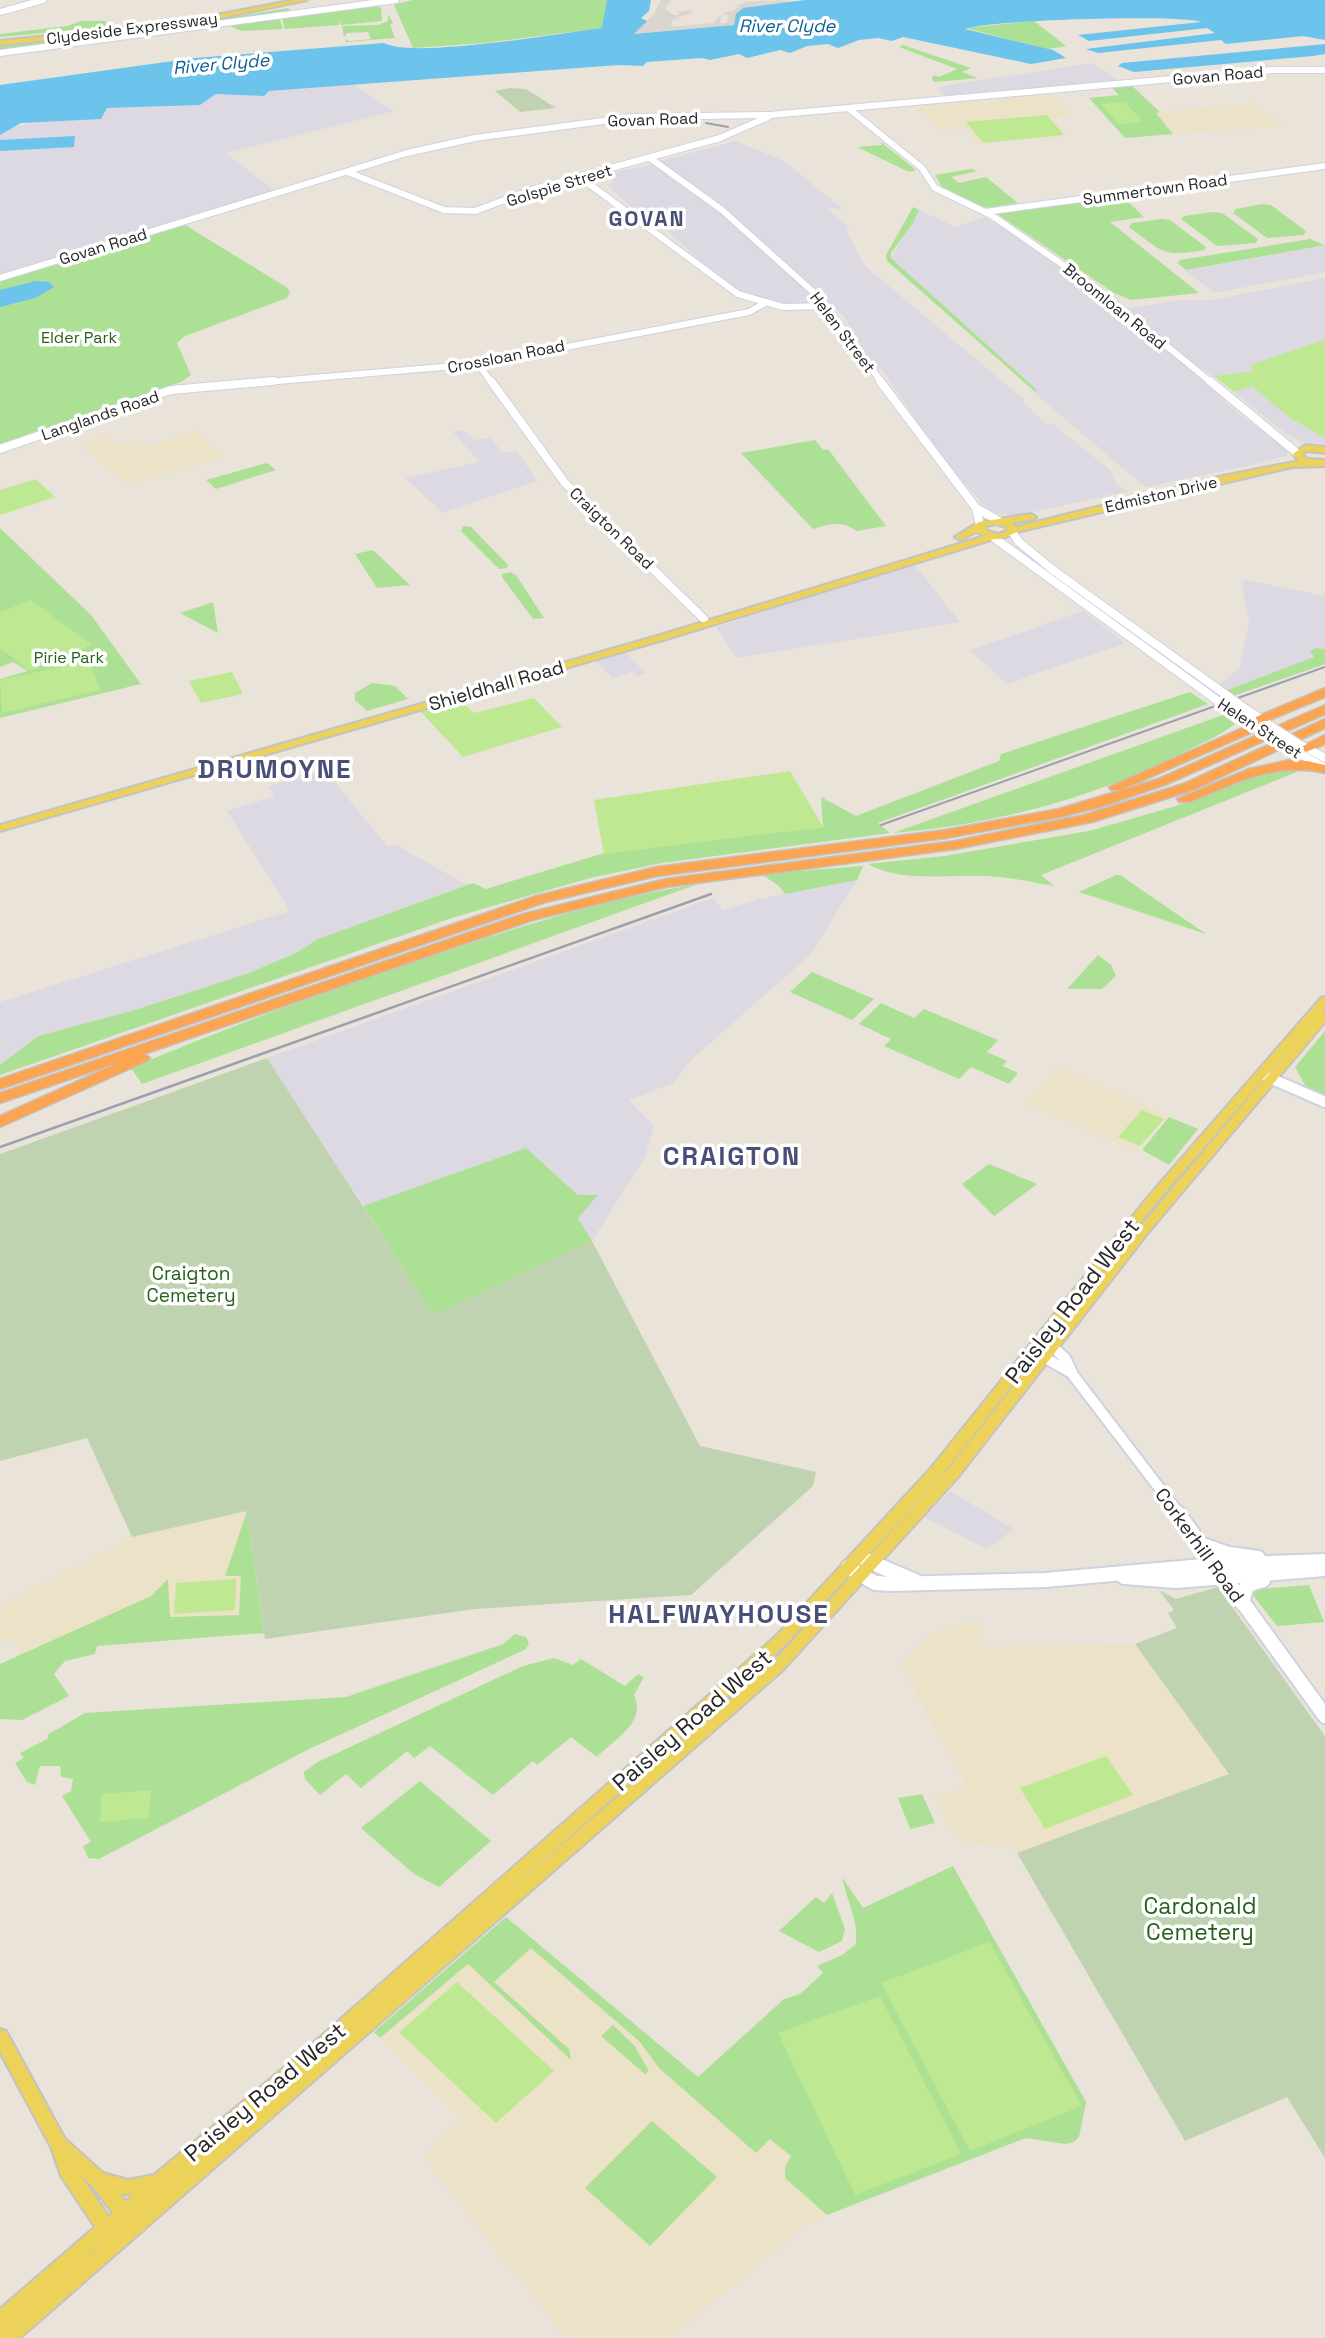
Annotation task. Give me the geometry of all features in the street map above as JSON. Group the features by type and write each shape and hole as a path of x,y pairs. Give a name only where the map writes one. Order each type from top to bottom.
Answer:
{"highway":[{"path":"1221,741 1239,727 1242,712 1272,713 1325,692"},
{"path":"980,829 1083,799 1160,770 1221,741 1262,726 1294,706"},
{"path":"0,1084 477,918 569,891 704,864 980,829 1085,807 1154,785 1228,756 1325,709"},
{"path":"0,1098 487,930 570,905 666,883 964,844 1087,819 1188,787 1325,723"},
{"path":"1240,777 1298,748 1325,739"},
{"path":"1325,750 1325,758"},
{"path":"814,862 931,854 1068,832 1158,808 1240,777 1295,762 1325,769"},
{"path":"0,1122 254,1011"}],"main road":[{"path":"202,18 282,0"},
{"name":"Clydeside Expressway","path":"0,42 202,18 293,0"},
{"name":"Clydeside Expressway","path":"0,42 186,23 304,0"},
{"path":"186,23 234,17 312,1"},
{"name":"Edmiston Drive","path":"992,537 1320,448"},
{"path":"1297,454 1310,463 1325,463"},
{"name":"Edmiston Drive","path":"1156,491 1310,463"},
{"name":"Edmiston Drive","path":"980,527 1125,499"},
{"path":"1000,522 1013,531"},
{"path":"980,527 983,534 992,537"},
{"name":"Shieldhall Road","path":"0,828 787,596 966,536 980,527"},
{"name":"Shieldhall Road","path":"882,566 992,537"},
{"name":"Shieldhall Road","path":"0,821 787,596"},
{"name":"Paisley Road West","path":"268,2108 745,1697 942,1475 1043,1349 1143,1231 1325,1001"},
{"name":"Paisley Road West","path":"1265,1077 1325,1015"},
{"name":"Paisley Road West","path":"0,2321 106,2228 130,2222 166,2175 315,2052 685,1724 730,1689 861,1566"},
{"path":"0,2036 59,2145 67,2170 106,2228"},
{"path":"130,2222 141,2209 250,2115 268,2108"},
{"path":"59,2145 98,2180 130,2222"},
{"path":"98,2180 138,2188 152,2184 166,2175"},
{"path":"106,2228 110,2219 130,2222"},
{"name":"Paisley Road West","path":"5,2338 106,2228"}],"street":[{"path":"0,12 43,0"},
{"path":"352,7 383,0"},
{"path":"0,53 396,0"},
{"name":"Govan Road","path":"0,278 427,147 538,128 633,117 770,115 1272,70 1325,70"},
{"name":"Broomloan Road","path":"848,108 922,168 933,186 985,212 1103,293 1248,414 1286,441 1297,454"},
{"name":"Golspie Street","path":"347,172 438,208 459,212 491,207 552,184 720,138 770,115"},
{"name":"Helen Street","path":"650,158 722,210 827,306 938,461 976,508 1000,522"},
{"name":"Summertown Road","path":"985,212 1325,166"},
{"path":"602,171 596,182 603,193"},
{"path":"578,178 603,193 728,288 765,303 804,307 833,314"},
{"path":"307,184 345,180 380,184"},
{"path":"552,184 580,186 603,193"},
{"name":"Crossloan Road","path":"201,387 478,364 749,312 765,303"},
{"path":"804,307 827,306"},
{"name":"Craigton Road","path":"478,364 565,482 704,619"},
{"name":"Langlands Road","path":"0,449 152,396 201,387"},
{"name":"Broomloan Road","path":"1286,441 1320,448"},
{"name":"Helen Street","path":"976,508 980,527"},
{"name":"Helen Street","path":"1013,531 1019,542 1053,570 1229,697 1242,712"},
{"name":"Helen Street","path":"992,537 1218,701 1242,712 1325,769"},
{"name":"Helen Street","path":"1298,748 1325,758"},
{"path":"1265,1077 1325,1102"},
{"name":"Corkerhill Road","path":"1043,1349 1073,1375 1325,1717"},
{"path":"1187,1568 1197,1555 1200,1544 1229,1554 1324,1566"},
{"path":"861,1566 875,1583 963,1583 1295,1561"},
{"path":"1111,1575 1166,1581 1224,1578 1324,1566"},
{"path":"1242,1603 1250,1582 1324,1566"}],"shaded area":[{"path":"661,0 671,0 665,9 676,16 680,13 675,12 693,10 690,14 675,18 684,19 673,20 671,27 713,23 722,14 720,23 726,23 729,16 722,13 732,11 740,6 734,6 746,2 772,0 752,6 779,0 792,2 743,8 734,25 633,34 654,14"},
{"path":"1092,63 1120,81 945,97 938,87"},
{"path":"352,84 394,111 226,153 272,189 272,192 0,274 0,135 8,129 40,120 101,119 107,108 200,105 216,94 263,96 268,91"},
{"path":"1051,93 1059,101 1051,104 1061,103 1072,115 1053,117 1066,136 978,144 965,127 943,131 915,108"},
{"path":"1254,103 1284,126 1173,134 1155,113"},
{"path":"736,141 784,161 843,209 825,207 850,228 846,230 865,266 1025,400 1022,401 1046,424 1052,423 1110,470 1115,483 1128,491 1015,516 990,512 940,456 882,369 874,368 845,318 830,303 781,304 740,291 725,283 641,207 632,208 607,185 615,182 606,174 660,163"},
{"path":"919,210 956,227 985,217 1040,251 1203,380 1239,414 1291,452 1286,456 1237,468 1145,487 1032,391 1036,389 891,258"},
{"path":"1325,245 1325,272 1215,293 1185,271"},
{"path":"1325,278 1325,340 1250,365 1255,371 1214,376 1181,355 1126,309 1179,300 1212,300"},
{"path":"1252,385 1290,418 1325,438 1325,444 1301,442 1286,434 1234,392"},
{"path":"462,430 476,440 490,438 503,453 517,451 537,481 443,513 405,478 479,462 453,432"},
{"path":"195,431 225,455 128,486 81,444 106,436 119,445 134,441 142,447"},
{"path":"913,563 960,622 737,658 716,627"},
{"path":"1246,580 1325,596 1325,649 1316,648 1310,651 1314,657 1225,691 1218,686 1239,668 1247,633 1249,619 1241,583"},
{"path":"1084,611 1125,643 1007,684 970,650"},
{"path":"625,652 646,674 637,676 633,672 613,678 595,661"},
{"path":"327,773 388,847 396,845 467,885 318,939 296,953 249,973 135,1010 38,1036 0,1065 0,1002 290,911 227,811 275,796 268,786 309,774"},
{"path":"857,880 810,955 691,1060 673,1083 629,1100 654,1126 645,1157 592,1241 578,1218 597,1195 578,1195 526,1148 363,1206 267,1058 713,898 723,910 759,899"},
{"path":"1058,1067 1169,1115 1137,1152 1025,1103"},
{"path":"950,1491 1014,1529 987,1549 924,1517"},
{"path":"247,1511 225,1575 241,1576 239,1615 170,1618 167,1580 151,1596 22,1656 15,1641 0,1642 0,1607 15,1598 132,1537"},
{"path":"981,1621 983,1647 1135,1644 1230,1774 1017,1853 1012,1847 975,1844 958,1839 933,1796 967,1787 901,1665 931,1633 956,1624"},
{"path":"506,1917 850,2206 810,2222 669,2338 566,2338 423,2157 462,2118 374,2032"}],"green space":[{"path":"412,0 607,0 603,28 485,43 413,48 394,5"},
{"path":"376,6 381,8 382,21 341,25 340,20 339,25 285,29 282,18"},
{"path":"288,8 291,11 0,52 0,45 222,19"},
{"path":"388,14 393,23 390,25 395,38 346,42 345,39 371,39 368,32 347,33 344,37 342,26 378,25 388,21"},
{"path":"279,19 283,29 241,31 230,26 232,25"},
{"path":"82,21 106,21 107,27 0,37 0,34 67,26"},
{"path":"1034,21 1066,46 1048,49 965,28"},
{"path":"903,45 971,68 962,72 978,78 935,82 932,80 933,75 939,77 957,69 899,47"},
{"path":"1131,85 1160,112 1156,113 1173,134 1125,138 1089,98 1119,95 1111,87"},
{"path":"526,89 556,108 520,112 495,91"},
{"path":"1125,102 1143,122 1119,124 1101,104"},
{"path":"1047,115 1064,135 983,143 966,122"},
{"path":"880,143 916,170 909,172 857,147 882,145"},
{"path":"971,169 978,171 951,177 959,183 986,177 1018,203 986,208 942,187 935,175"},
{"path":"1123,197 1144,217 1110,222 1199,293 1131,300 1114,293 996,213"},
{"path":"1271,205 1306,231 1304,235 1267,238 1233,213 1236,209"},
{"path":"913,207 919,210 891,253 891,258 1037,390 1034,391 887,261 886,255"},
{"path":"1222,213 1258,239 1256,243 1217,246 1181,219 1184,216"},
{"path":"1170,220 1206,247 1204,250 1170,253 1156,247 1129,227 1132,223"},
{"name":"Elder Park","path":"185,225 286,287 290,292 287,298 185,336 177,343 191,375 181,382 0,445 0,281"},
{"path":"1310,239 1325,245 1186,270 1177,263 1180,260"},
{"path":"1325,340 1325,438 1290,418 1252,386 1234,392 1214,376 1254,371 1250,365"},
{"path":"815,440 823,450 828,449 886,526 857,531 846,525 835,524 813,529 741,453"},
{"path":"267,463 276,470 216,489 206,480"},
{"path":"36,479 55,497 0,515 0,490"},
{"path":"463,526 471,527 508,565 507,568 499,569 461,531"},
{"name":"Pirie Park","path":"0,528 91,615 141,684 0,718 0,679 28,671 13,662 0,667"},
{"path":"373,550 410,585 377,588 355,554"},
{"path":"510,572 516,575 544,618 533,619 502,577 502,574"},
{"path":"31,600 92,645 30,671 0,648 0,612"},
{"path":"213,602 218,633 180,613"},
{"path":"1316,648 1325,649 1325,664 1233,696 1225,691 1314,657 1310,651"},
{"path":"89,661 100,690 2,713 0,680"},
{"path":"232,672 243,694 201,703 189,681"},
{"path":"372,683 395,686 408,699 367,711 355,700 355,693"},
{"path":"1190,692 1208,704 878,823 890,833 662,863 590,878 455,917 0,1075 0,1065 38,1036 135,1010 249,973 296,953 318,939 473,883 486,889 604,853 823,827 821,797 856,816 999,761 1001,754"},
{"path":"534,698 562,727 463,757 420,711 460,700 474,713"},
{"path":"1223,715 1235,724 1154,767 1082,795 1007,816 893,833"},
{"path":"1309,767 1041,875 1054,886 994,877 910,876 881,870 868,864 944,856 1089,831 1176,806 1261,773"},
{"path":"790,771 823,827 604,854 594,800"},
{"path":"863,866 857,880 785,894 778,885 761,874"},
{"path":"1120,875 1206,934 1079,892"},
{"path":"698,884 142,1084 131,1068 305,1000 483,939 623,899"},
{"path":"1098,955 1111,965 1116,976 1102,989 1067,989"},
{"path":"812,972 874,999 852,1020 790,992"},
{"path":"881,1003 914,1018 924,1009 998,1040 987,1052 1007,1061 1003,1066 1018,1073 1009,1084 971,1067 959,1079 884,1046 891,1039 859,1024"},
{"path":"1325,1031 1325,1094 1306,1087 1295,1067"},
{"name":"Craigton Cemetery","path":"267,1058 433,1315 592,1241 700,1446 816,1472 813,1486 691,1595 475,1609 265,1639 247,1511 132,1537 87,1438 0,1461 0,1154"},
{"path":"1142,1110 1164,1119 1140,1146 1118,1137"},
{"path":"1169,1117 1198,1129 1169,1165 1142,1150"},
{"path":"526,1148 578,1195 598,1195 578,1218 592,1241 433,1315 363,1206"},
{"path":"989,1164 1037,1184 994,1216 962,1184"},
{"path":"247,1511 264,1633 97,1646 95,1654 65,1661 54,1674 69,1696 22,1720 0,1719 0,1664 151,1596 168,1579 170,1617 239,1615 241,1576 225,1576"},
{"path":"236,1579 235,1610 174,1614 176,1583"},
{"path":"1309,1585 1324,1622 1277,1626 1252,1594 1259,1589"},
{"name":"Cardonald Cemetery","path":"1218,1587 1325,1736 1325,2158 1287,2097 1185,2141 1017,1853 1229,1774 1135,1644 1177,1628 1168,1613 1174,1610 1159,1590 1176,1599"},
{"path":"515,1634 526,1637 529,1643 526,1649 307,1750 99,1859 88,1858 83,1846 91,1842 62,1796 71,1791 73,1779 61,1777 60,1766 40,1766 35,1785 27,1782 15,1763 24,1758 20,1753 49,1738 47,1735 85,1713 346,1697 503,1644"},
{"path":"554,1658 573,1665 581,1659 625,1686 638,1674 644,1677 634,1695 637,1705 633,1722 597,1757 571,1737 537,1765 533,1761 493,1795 430,1746 414,1758 407,1751 361,1788 346,1774 320,1795 305,1779 304,1772 318,1762 523,1666"},
{"path":"1106,1756 1133,1795 1045,1829 1020,1788"},
{"path":"420,1781 491,1841 439,1887 414,1874 361,1828"},
{"path":"151,1790 149,1818 100,1822 102,1794"},
{"path":"922,1794 935,1823 910,1829 898,1798"},
{"path":"953,1866 1086,2102 1079,2137 1074,2142 1065,2144 1026,2138 827,2215 785,2178 785,2168 791,2156 770,2139 756,2153 659,2068 639,2041 531,1948 494,1982 569,2049 571,2060 468,1964 380,2038 374,2032 506,1917 698,2077 784,1999 800,1994 823,1973 817,1966 842,1955 855,1945 855,1921 842,1877 863,1908"},
{"path":"832,1893 845,1929 842,1941 819,1952 779,1931 816,1897 824,1903"},
{"path":"989,1942 1082,2106 970,2151 881,1983"},
{"path":"457,1982 554,2071 496,2123 399,2032"},
{"path":"880,1996 961,2154 855,2195 778,2033"},
{"path":"613,2025 634,2045 649,2071 645,2074 601,2036"},
{"path":"652,2121 717,2177 650,2246 585,2188"}],"water":[{"name":"River Clyde","path":"607,0 651,0 649,11 641,18 647,21 634,34 734,25 736,14 743,8 805,0 1325,0 1325,40 1303,36 1226,44 1221,40 1098,53 1086,49 1215,33 1207,28 1089,41 1078,35 1201,22 1123,18 1007,23 965,29 1053,50 1066,58 1031,64 903,37 892,41 878,38 859,40 838,48 828,44 807,46 790,53 780,50 747,58 739,54 710,60 702,58 647,62 643,66 619,65 269,91 264,96 216,94 200,105 107,108 101,119 21,123 0,135 0,85 195,58 384,43 400,47 455,47 555,35 602,28"},
{"path":"1325,44 1325,54 1313,56 1134,72 1118,66 1122,63"},
{"path":"75,136 74,147 0,151 0,140"},
{"path":"36,281 49,282 54,287 35,298 0,307 0,290"}],"railway":[{"path":"706,123 728,127"},
{"path":"881,825 1325,667"},
{"path":"0,1147 711,894"}],"district":[{"name":"GOVAN","path":"647,219"},
{"name":"DRUMOYNE","path":"275,769"},
{"name":"CRAIGTON","path":"732,1156"},
{"name":"HALFWAYHOUSE","path":"719,1614"}]}
